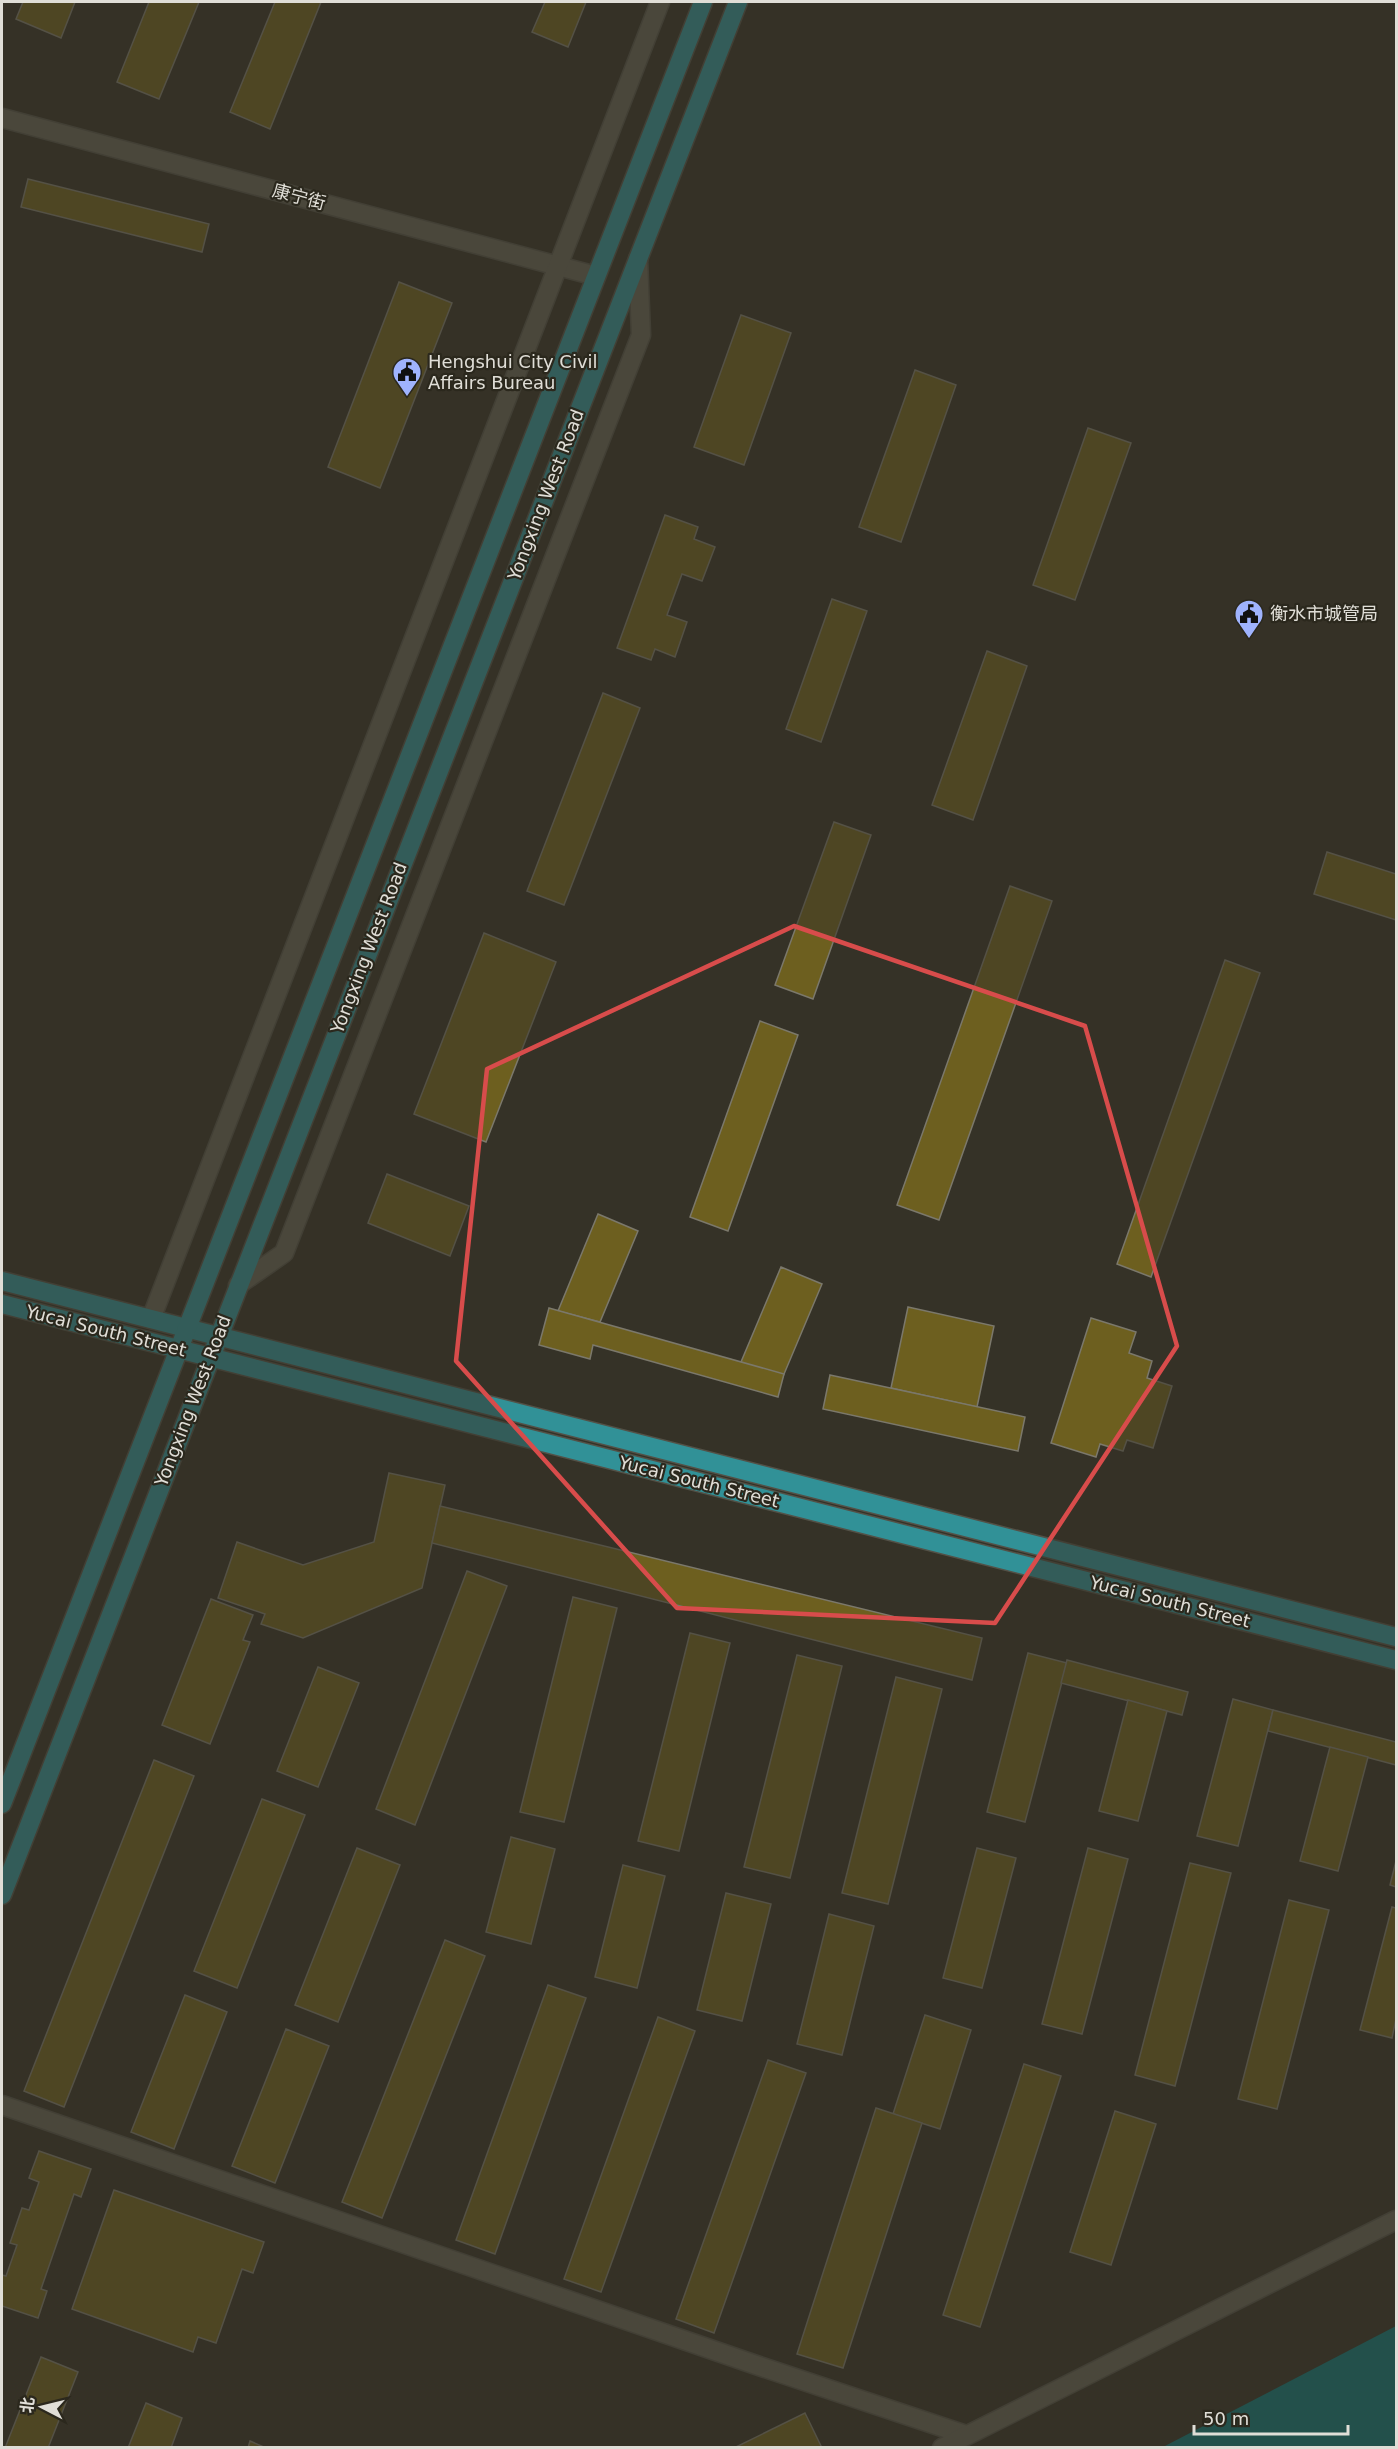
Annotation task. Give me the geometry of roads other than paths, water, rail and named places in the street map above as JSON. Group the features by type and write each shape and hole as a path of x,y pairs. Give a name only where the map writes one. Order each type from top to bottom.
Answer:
{"main road":[{"name":"Yongxing West Road","path":"2,1804 703,2"},
{"name":"Yongxing West Road","path":"2,1895 738,2"},
{"name":"Yucai South Street","path":"2,1281 1396,1637"},
{"name":"Yucai South Street","path":"2,1304 1396,1660"}],"street":[{"path":"151,1319 660,2"},
{"name":"康宁街","path":"2,118 596,276"},
{"path":"238,1286 284,1253 297,1220 641,335 638,259"},
{"path":"2,2105 966,2435"},
{"path":"942,2448 1396,2220"}],"water":[{"path":"1396,2326 1396,2447 1163,2447"}],"place":[{"name":"Hengshui City Civil Affairs Bureau","path":"407,398"},
{"name":"衡水市城管局","path":"1249,640"}]}
